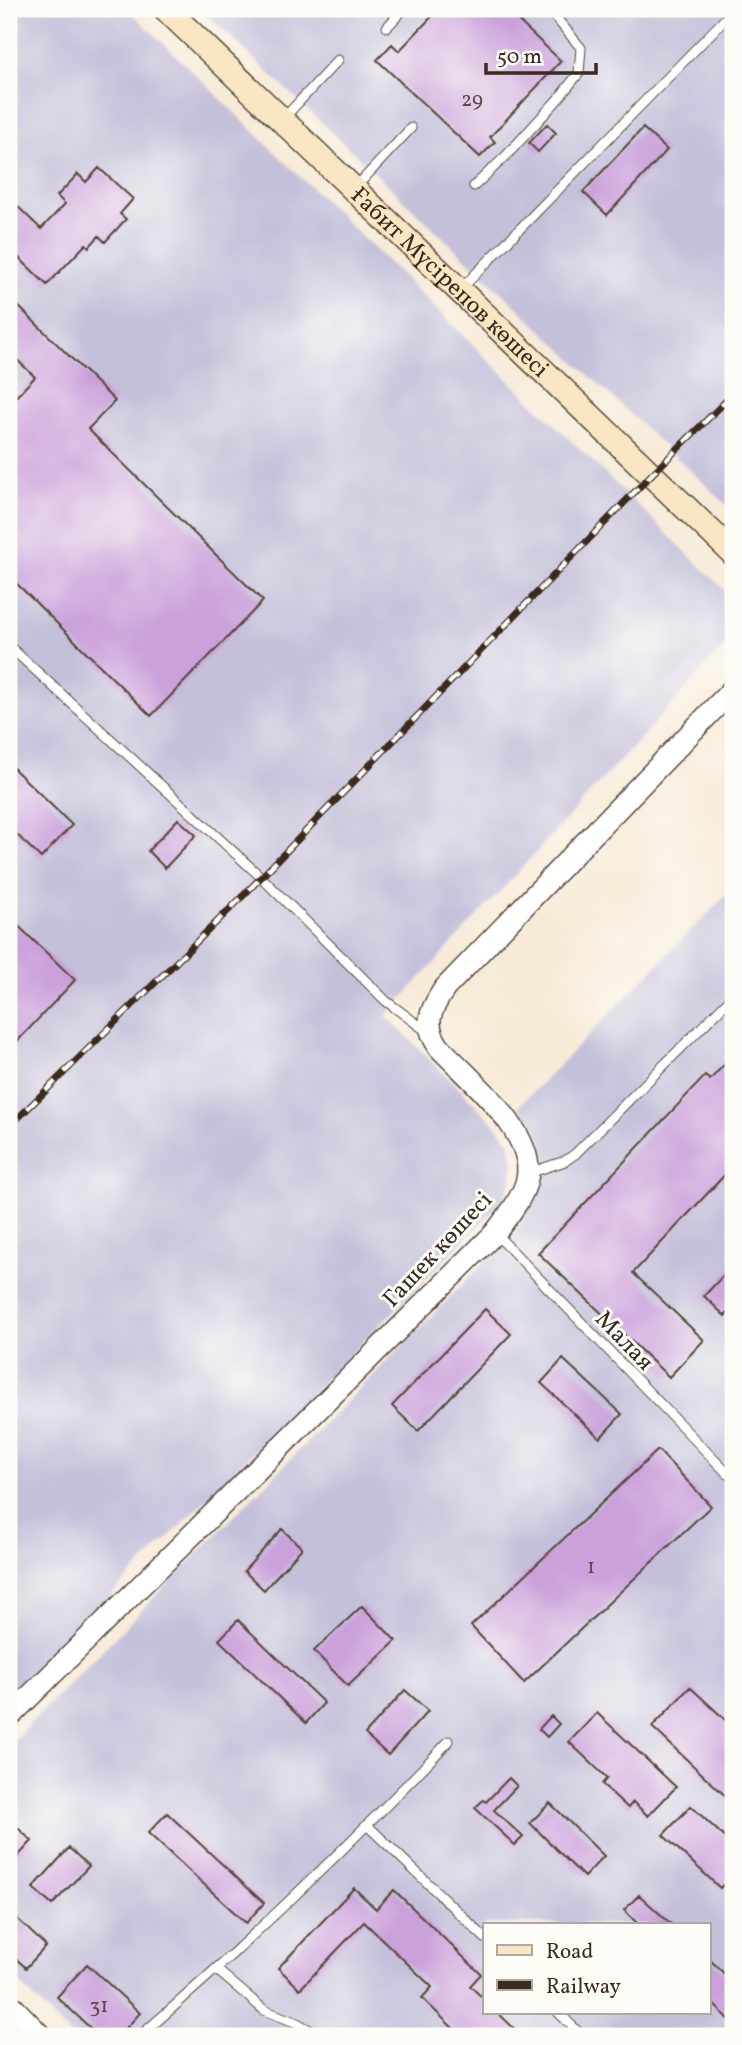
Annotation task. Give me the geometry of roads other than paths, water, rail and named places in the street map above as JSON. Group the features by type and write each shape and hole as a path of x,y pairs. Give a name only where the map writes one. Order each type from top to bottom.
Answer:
{"main road":[{"name":"Ғабит Мүсірепов көшесі","path":"166,9 733,553"}],"street":[{"path":"528,1173 526,1152 509,1121 430,1034 433,1005 444,988 733,689"},
{"name":"Гашек көшесі","path":"9,1717 495,1233 520,1197 528,1173"},
{"path":"9,2003 41,2036"}],"lane":[{"path":"387,27 404,9"},
{"path":"474,187 524,136 579,73 581,48 545,9"},
{"path":"460,291 728,16"},
{"path":"282,120 338,60"},
{"path":"354,189 411,128"},
{"path":"9,646 261,877 386,1001 430,1034"},
{"path":"528,1173 565,1161 575,1154 733,996"},
{"name":"Малая","path":"495,1233 728,1474"},
{"path":"140,2036 217,1970 368,1826 449,1741"},
{"path":"368,1826 483,1936"},
{"path":"217,1970 264,2010 297,2023 320,2036"},
{"path":"560,2014 582,2036"}],"railway":[{"path":"9,1127 240,899 733,394"}]}
